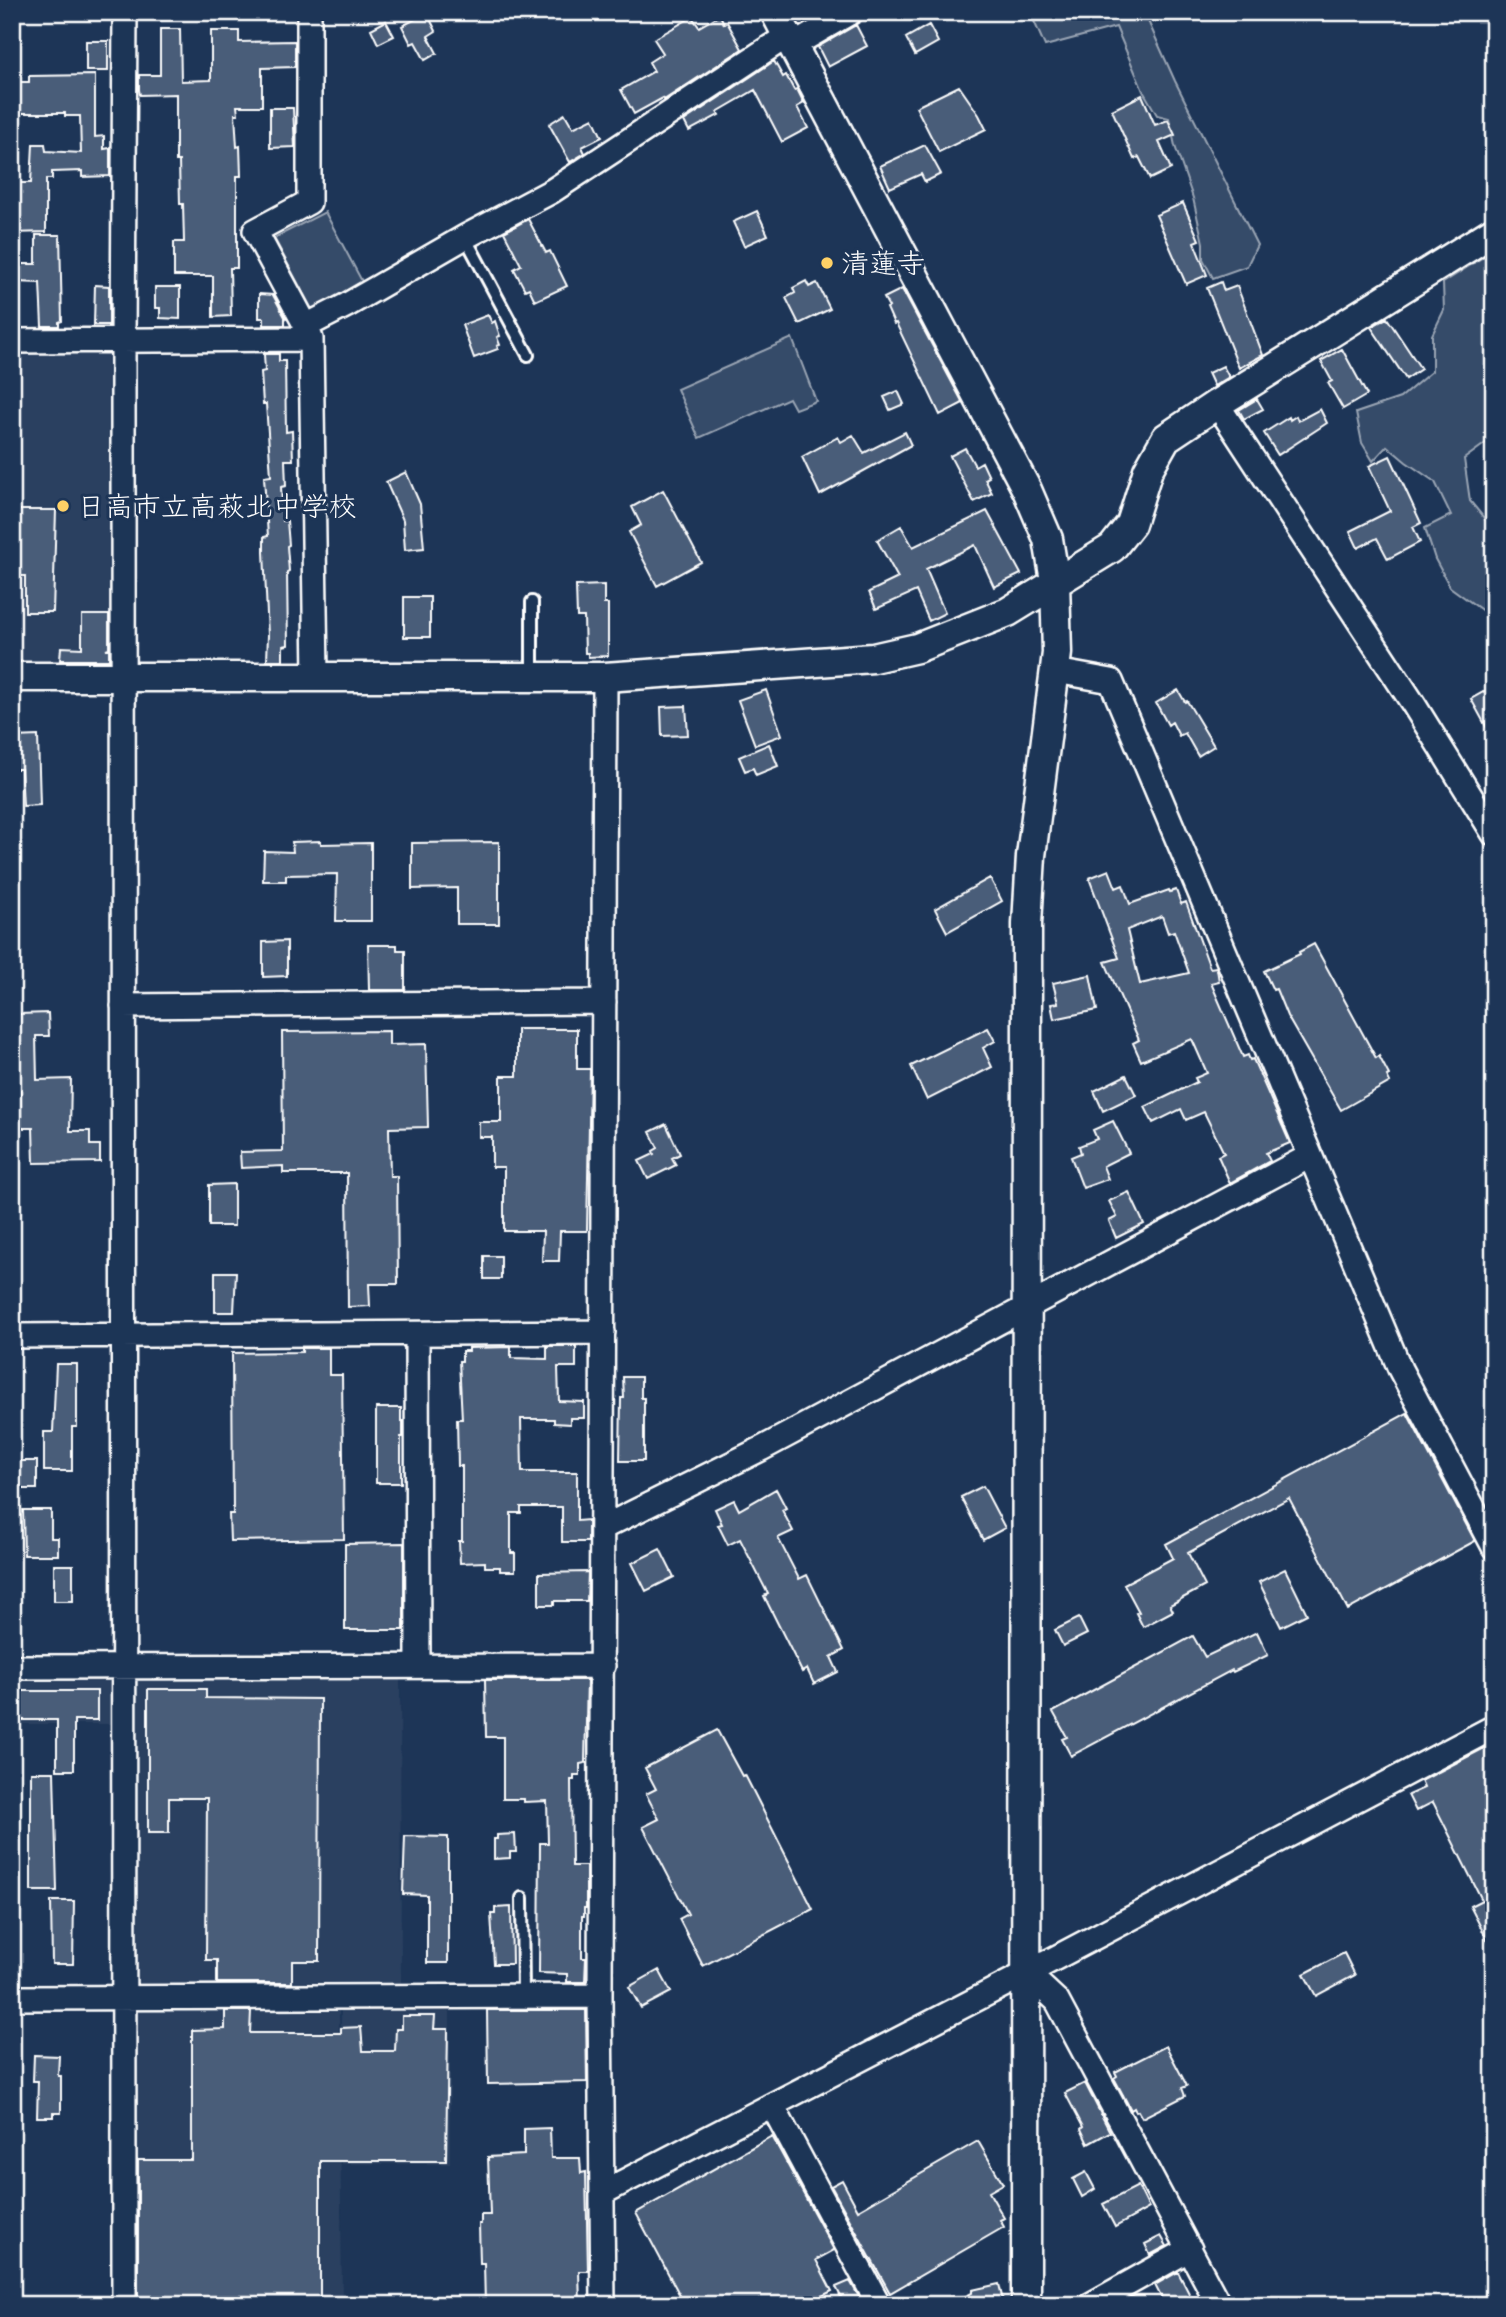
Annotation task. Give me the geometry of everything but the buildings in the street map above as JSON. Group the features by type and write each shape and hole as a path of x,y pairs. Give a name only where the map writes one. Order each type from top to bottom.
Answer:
{"street":[{"path":"124,2305 122,341 125,12"},
{"path":"309,12 309,202 255,230 309,332 316,675"},
{"path":"12,341 122,341 309,332 347,305 552,191 784,31 851,12"},
{"path":"784,31 1027,490 1048,539 1055,582 1056,662 1031,856 1027,924 1026,2305"},
{"path":"12,677 605,677 873,658 917,648 1008,612 1112,548 1131,524 1148,470 1166,438 1494,231"},
{"path":"1217,404 1415,705 1494,834"},
{"path":"1008,612 1029,620 1045,634 1056,662 1111,681 1399,1369 1494,1547"},
{"path":"603,2305 600,1996 605,677"},
{"path":"123,1006 604,1002"},
{"path":"602,1528 761,1449 1310,1156"},
{"path":"12,1336 603,1332"},
{"path":"417,1334 418,1666"},
{"path":"12,1667 603,1666"},
{"path":"604,2192 1494,1727"},
{"path":"1027,1973 1057,2001 1219,2305"},
{"path":"12,1998 600,1996"},
{"path":"772,2105 879,2305"},
{"path":"1090,2305 1190,2249"}],"lane":[{"path":"465,237 528,355"},
{"path":"532,602 532,676"},
{"path":"522,1898 523,1995"}],"shaded area":[{"path":"1030,12 1144,12 1175,81 1257,245 1247,266 1213,278 1203,259 1203,243 1193,198 1175,146 1169,118 1157,115 1143,91 1116,27 1045,46"},
{"path":"325,212 364,285 314,313 274,238"},
{"path":"1494,250 1494,437 1464,459 1470,501 1494,530 1494,619 1450,587 1435,559 1425,528 1451,515 1435,482 1387,446 1373,461 1362,443 1356,413 1400,398 1432,371 1432,335 1444,310 1443,283"},
{"path":"792,338 816,401 795,409 789,398 699,438 677,389"},
{"name":"日高市立高萩北中学校","path":"116,346 114,665 12,665 12,347"},
{"path":"400,1672 401,1986 138,1987 137,1674"},
{"path":"12,1675 104,1675 116,1688 116,1724 12,1724"},
{"path":"137,2005 339,2008 342,2305 137,2305"},
{"path":"341,2007 450,2009 450,2164 342,2164"}],"place":[{"name":"清蓮寺","path":"827,263"},
{"name":"日高市立高萩北中学校","path":"63,506"}]}
